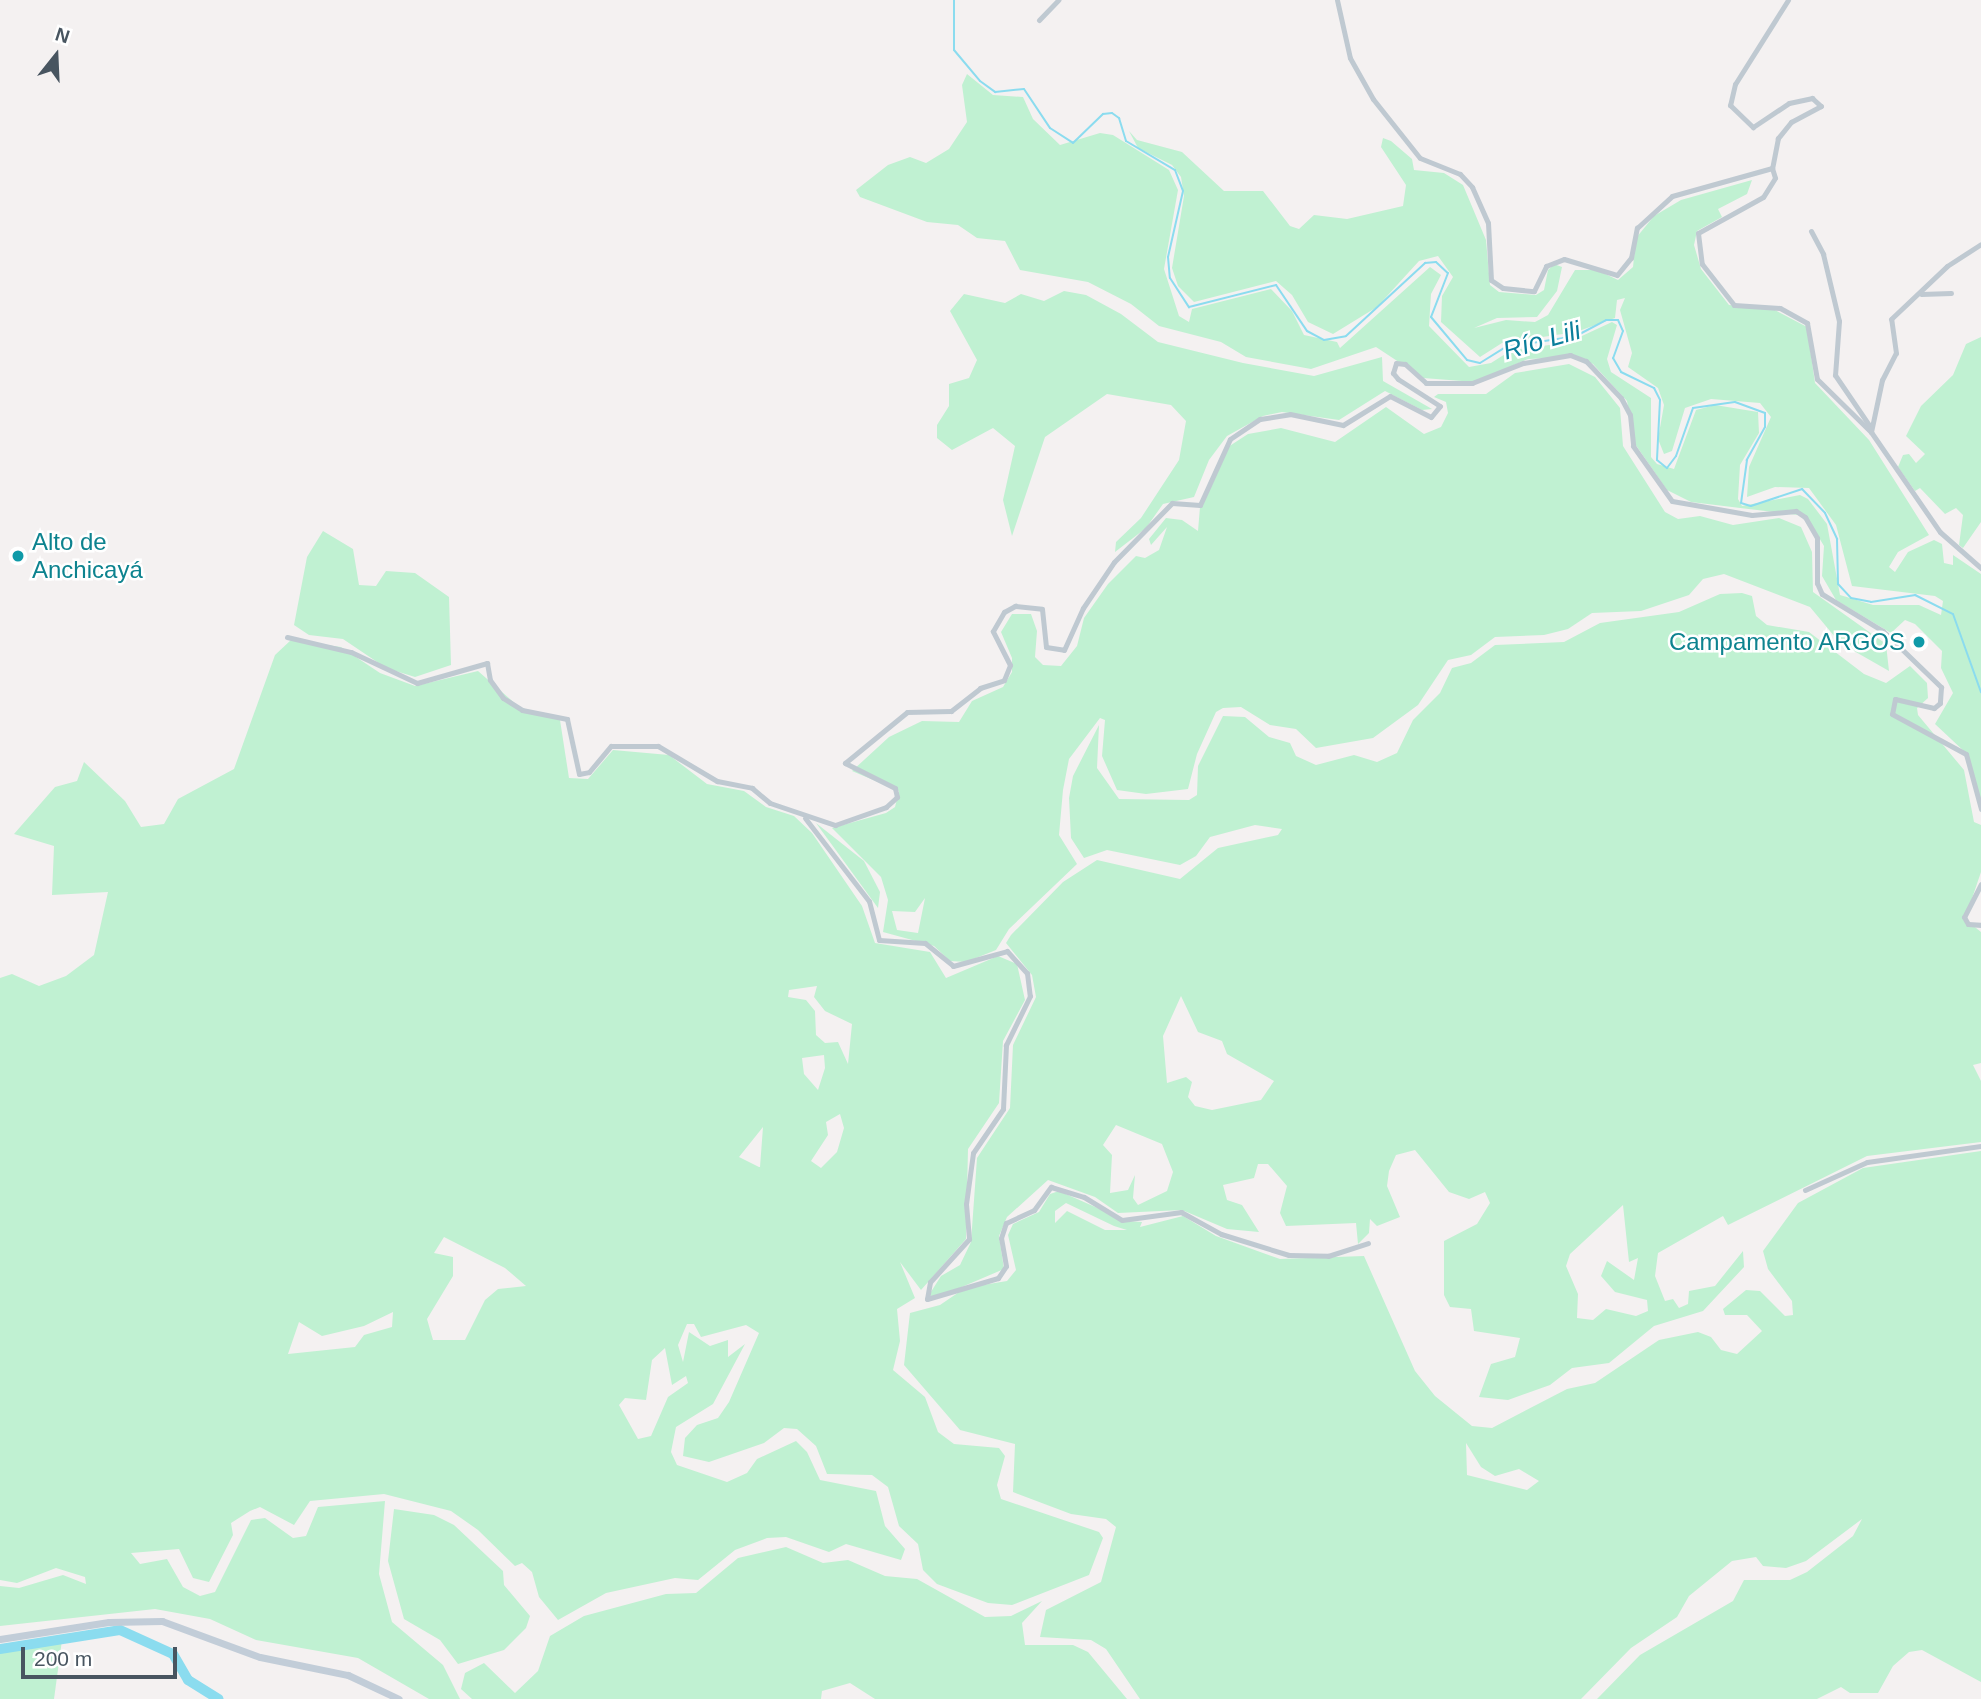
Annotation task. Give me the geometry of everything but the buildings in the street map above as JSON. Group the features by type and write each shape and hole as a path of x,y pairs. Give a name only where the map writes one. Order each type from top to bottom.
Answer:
{"street":[{"path":"1039,20 1058,0"},
{"path":"1337,0 1350,58 1373,99 1420,158 1460,174 1472,187 1488,223 1491,280 1503,288 1534,291 1546,266 1563,259 1617,275 1631,258 1637,228 1672,196 1772,168"},
{"path":"1788,0 1730,100 1741,121 1753,127 1789,103 1821,102 1785,129 1772,168 1775,178 1763,197 1698,233 1702,264 1734,305 1780,308 1807,323 1817,379 1871,430"},
{"path":"1811,231 1823,254 1839,321 1835,375 1940,532 1981,568"},
{"path":"1871,430 1882,380 1896,353 1891,319 1921,294 1947,266 1981,244"},
{"path":"1921,294 1951,293"},
{"path":"287,637 351,652 417,683 488,663 490,680 503,698 522,710 567,719 579,774 589,772 606,750 618,743 658,746 676,752 717,781 752,788 770,803 835,825 892,802 895,788 844,765 907,712 951,711 980,688 1004,680 1010,665 993,631 1004,612 1015,606 1042,609 1046,647 1064,650 1083,608 1114,562 1172,503 1200,505 1230,439 1260,419 1290,414 1343,425 1390,396 1431,417 1440,406 1398,379 1392,373 1396,363 1405,364 1426,383 1472,383 1522,363 1570,355 1586,361 1621,397 1630,415 1633,446 1672,501 1752,515 1796,511 1805,517 1817,538 1817,583 1822,594 1883,631 1941,687 1940,703 1934,708 1895,699 1892,715 1966,754 1981,809"},
{"path":"802,815 869,901 879,940 925,943 953,966 1007,951 1027,973 1030,996 1006,1045 1003,1109 973,1153 966,1204 969,1239 930,1282 927,1299 998,1278 1006,1266 1001,1238 1006,1223 1034,1210 1051,1187 1066,1189 1122,1220 1181,1212 1222,1234 1289,1255 1328,1256 1368,1243"},
{"path":"1981,884 1964,917 1968,924 1981,925"},
{"path":"1805,1190 1867,1162 1981,1146"},
{"path":"0,1639 109,1622 162,1621 260,1657 348,1675 399,1699"}],"green space":[{"path":"967,74 993,95 1023,97 1033,119 1060,145 1100,133 1113,135 1169,170 1178,190 1164,269 1179,316 1189,322 1192,309 1271,289 1292,311 1304,335 1337,342 1340,348 1430,267 1441,275 1431,294 1429,326 1469,367 1491,363 1510,351 1569,342 1612,322 1617,325 1607,359 1611,372 1651,398 1651,457 1657,464 1674,469 1696,410 1715,405 1758,412 1759,433 1740,465 1738,499 1742,506 1800,495 1808,499 1827,524 1840,595 1873,605 1919,605 1941,615 1943,601 1935,596 1852,586 1836,525 1809,488 1775,487 1747,497 1749,467 1771,417 1760,403 1711,399 1685,408 1672,451 1664,454 1658,439 1664,405 1658,388 1628,367 1632,353 1620,310 1625,298 1617,300 1615,318 1576,332 1502,343 1480,357 1441,322 1442,296 1453,277 1438,256 1419,261 1377,307 1333,334 1308,322 1292,295 1276,281 1194,302 1178,286 1172,268 1184,196 1181,177 1172,165 1138,148 1129,131 1137,140 1182,152 1224,191 1263,191 1290,226 1299,229 1314,215 1347,219 1403,206 1406,185 1381,147 1383,138 1391,141 1412,159 1414,170 1444,173 1463,185 1486,240 1490,285 1499,292 1536,295 1544,290 1548,270 1554,264 1562,267 1557,291 1537,317 1497,318 1474,328 1506,320 1535,322 1548,315 1575,270 1597,270 1618,280 1633,267 1636,238 1654,216 1681,200 1752,180 1747,194 1718,209 1722,217 1697,231 1694,245 1701,269 1729,305 1773,309 1807,327 1815,383 1869,440 1929,535 1898,552 1889,567 1895,572 1908,552 1934,540 1942,544 1944,563 1953,565 1953,555 1981,574 1981,806 1967,754 1935,724 1953,693 1941,668 1942,651 1915,624 1905,620 1891,633 1836,600 1822,576 1824,546 1806,516 1691,502 1667,490 1635,444 1627,401 1593,364 1576,357 1528,359 1475,382 1423,378 1376,347 1311,369 1246,357 1221,342 1159,326 1131,304 1088,282 1020,270 1005,241 977,238 958,225 927,222 860,197 856,190 888,165 910,157 926,163 949,149 967,122 962,85"},
{"path":"1064,291 1086,295 1121,314 1158,342 1243,363 1314,376 1382,357 1383,381 1432,409 1422,410 1385,391 1339,420 1282,412 1263,416 1227,436 1209,460 1194,497 1163,504 1146,528 1115,552 1116,542 1141,518 1179,460 1186,421 1171,405 1107,394 1045,437 1012,536 1003,500 1015,446 993,428 952,450 937,438 937,425 949,406 949,384 969,378 977,360 950,311 964,294 1005,303 1021,294 1044,301"},
{"path":"1981,337 1981,522 1963,548 1959,545 1963,515 1956,508 1945,514 1920,488 1915,491 1898,467 1903,455 1909,454 1916,463 1925,454 1906,436 1921,406 1953,375 1966,344"},
{"path":"1569,364 1595,377 1620,408 1623,446 1665,512 1678,519 1700,516 1733,525 1779,518 1801,527 1812,552 1813,592 1886,644 1889,671 1840,643 1810,607 1724,574 1703,579 1689,595 1641,611 1592,613 1568,629 1544,635 1495,637 1471,655 1448,660 1418,705 1373,738 1316,748 1296,729 1270,725 1241,707 1223,708 1216,712 1197,754 1188,789 1146,794 1117,790 1102,756 1105,720 1100,718 1069,759 1063,790 1059,835 1077,864 1009,929 996,950 966,962 950,961 934,946 883,932 888,900 881,877 832,828 886,813 895,807 899,791 852,771 889,737 922,721 959,722 972,701 1003,687 1012,672 1012,658 1001,632 1012,614 1031,614 1037,631 1035,657 1043,665 1061,666 1077,646 1084,618 1108,584 1136,556 1145,558 1159,550 1167,527 1151,545 1149,539 1166,518 1182,520 1198,531 1200,507 1228,447 1248,434 1281,428 1335,442 1386,407 1424,434 1441,427 1448,413 1446,402 1434,397 1438,394 1486,394 1515,373","holes":["925,898 918,933 897,930 892,911 915,912"]},
{"path":"323,531 353,549 359,585 376,586 386,571 415,573 449,597 451,665 415,677 386,668 343,639 309,635 294,625 307,557"},
{"path":"1742,593 1752,596 1756,616 1767,625 1809,632 1864,674 1886,683 1910,666 1927,683 1928,698 1917,708 1918,715 1964,770 1974,822 1981,825 1981,872 1965,919 1981,932 1981,1063 1973,1065 1981,1081 1981,1142 1867,1156 1728,1225 1723,1216 1658,1253 1655,1276 1665,1301 1673,1299 1679,1308 1688,1304 1689,1291 1715,1286 1743,1251 1744,1267 1703,1311 1654,1326 1609,1363 1572,1368 1550,1385 1508,1400 1479,1397 1491,1364 1515,1357 1520,1338 1474,1331 1471,1309 1450,1307 1444,1295 1444,1241 1477,1224 1490,1203 1485,1192 1469,1199 1449,1192 1415,1150 1396,1155 1389,1171 1387,1186 1400,1217 1377,1226 1370,1219 1369,1233 1358,1244 1356,1223 1286,1226 1280,1213 1287,1186 1268,1164 1258,1164 1254,1178 1223,1185 1227,1200 1242,1205 1259,1232 1227,1229 1182,1210 1118,1213 1095,1197 1048,1180 1007,1217 999,1236 1004,1269 936,1298 929,1295 941,1276 960,1265 971,1242 977,1158 1010,1108 1013,1045 1036,997 1032,975 1006,943 1011,935 1063,882 1097,860 1180,879 1218,848 1278,835 1282,829 1255,825 1210,837 1196,856 1180,865 1107,850 1084,858 1071,838 1069,798 1073,776 1099,725 1097,768 1119,799 1189,800 1197,795 1198,766 1223,716 1245,717 1269,737 1290,743 1296,756 1316,765 1354,755 1377,762 1397,753 1413,720 1440,693 1452,668 1471,663 1495,645 1564,642 1600,623 1679,612 1720,594","holes":["1181,996 1198,1032 1222,1041 1227,1054 1274,1081 1261,1100 1212,1110 1195,1106 1188,1097 1192,1082 1186,1077 1167,1083 1163,1036","1116,1125 1162,1144 1173,1172 1167,1191 1138,1205 1133,1198 1135,1175 1128,1190 1110,1193 1112,1155 1103,1145","1623,1205 1629,1262 1638,1258 1634,1280 1607,1261 1601,1276 1615,1292 1647,1300 1648,1311 1636,1316 1606,1309 1593,1320 1577,1318 1578,1294 1566,1266 1570,1254"]},
{"path":"291,640 341,647 380,673 415,686 478,671 519,707 560,720 569,778 588,779 613,750 669,755 707,784 744,791 766,807 794,816 812,833 862,906 875,943 930,952 946,978 998,956 1017,964 1025,1000 1003,1041 999,1103 968,1149 966,1239 921,1290 900,1262 915,1298 897,1309 900,1341 893,1370 925,1397 938,1432 954,1444 999,1448 1005,1456 997,1485 1001,1499 1099,1532 1103,1538 1089,1575 1012,1605 988,1603 937,1584 923,1570 918,1544 899,1526 888,1487 872,1475 827,1474 816,1446 797,1429 784,1428 764,1443 709,1462 683,1456 685,1438 697,1425 718,1418 729,1402 759,1333 746,1325 701,1337 694,1324 687,1324 678,1345 683,1362 689,1332 710,1346 728,1340 728,1357 745,1344 713,1404 676,1427 671,1452 677,1465 727,1482 747,1473 757,1459 796,1441 807,1452 820,1480 876,1491 885,1526 905,1549 901,1560 846,1544 829,1552 786,1537 767,1538 735,1550 698,1580 675,1578 606,1593 558,1620 539,1597 532,1572 522,1563 515,1566 478,1530 451,1511 384,1494 310,1501 294,1525 260,1507 250,1511 231,1523 233,1535 209,1582 193,1578 179,1549 131,1553 140,1564 167,1559 183,1587 200,1596 215,1592 251,1520 265,1518 293,1538 306,1536 318,1507 385,1501 379,1574 392,1622 443,1665 460,1699 429,1699 358,1658 256,1640 210,1619 155,1609 0,1626 0,1586 19,1588 63,1575 86,1584 85,1577 56,1568 17,1583 0,1580 0,978 12,974 39,986 66,976 94,955 108,892 52,895 54,846 14,834 55,787 77,781 84,762 125,801 141,827 164,824 178,799 234,769 275,655","holes":["817,986 814,997 825,1011 852,1024 848,1064 838,1042 825,1043 816,1035 815,1011 806,1000 788,997 789,990","824,1055 825,1068 818,1090 804,1074 802,1058","840,1114 844,1128 837,1152 821,1168 811,1161 828,1135 826,1122","763,1127 760,1167 739,1157","444,1237 505,1268 526,1286 498,1289 485,1300 465,1340 433,1340 427,1319 453,1276 453,1257 434,1253","393,1312 392,1327 364,1335 355,1347 288,1354 299,1322 322,1336 364,1326","665,1348 672,1385 686,1376 688,1383 668,1397 651,1436 638,1439 619,1405 625,1398 646,1400 652,1360"]},
{"path":"816,823 864,861 880,892 878,908"},
{"path":"1981,1151 1981,1682 1922,1650 1909,1652 1893,1666 1878,1693 1850,1693 1841,1687 1817,1699 1597,1699 1640,1655 1733,1601 1744,1580 1790,1580 1807,1572 1853,1536 1862,1519 1806,1561 1786,1568 1763,1566 1756,1557 1732,1561 1689,1596 1677,1617 1631,1648 1581,1699 1140,1699 1106,1649 1091,1640 1040,1637 1046,1610 1101,1582 1116,1527 1106,1519 1071,1514 1013,1492 1015,1444 960,1430 904,1365 910,1313 940,1305 965,1288 1007,1281 1016,1270 1008,1235 1013,1224 1039,1212 1050,1194 1059,1191 1127,1221 1142,1222 1140,1227 1183,1216 1216,1236 1280,1259 1364,1256 1415,1371 1435,1396 1472,1426 1492,1428 1567,1389 1595,1383 1659,1340 1698,1332 1711,1337 1721,1350 1737,1354 1762,1331 1747,1315 1725,1315 1723,1309 1746,1290 1760,1291 1785,1316 1793,1315 1792,1301 1768,1269 1763,1251 1798,1203 1863,1168","holes":["1066,1203 1114,1226 1127,1230 1105,1230 1067,1211 1055,1223 1055,1211","1466,1443 1481,1467 1495,1476 1519,1469 1539,1481 1527,1490 1467,1475"]},
{"path":"394,1509 434,1515 454,1525 503,1571 504,1585 530,1616 526,1628 504,1650 458,1664 440,1640 404,1619 388,1561"},
{"path":"786,1547 823,1563 848,1560 885,1576 917,1579 985,1617 1011,1616 1042,1601 1022,1623 1025,1645 1073,1645 1088,1652 1127,1699 875,1699 850,1683 822,1691 821,1699 472,1699 461,1689 465,1673 484,1663 515,1693 538,1671 550,1636 584,1616 666,1594 696,1593 738,1558"},
{"path":"62,1640 54,1699 0,1699 0,1649"}],"waterway":[{"name":"Río Lili","path":"954,0 954,50 980,81 995,92 1024,89 1050,128 1073,143 1103,114 1112,113 1119,118 1126,141 1175,170 1183,191 1168,257 1170,278 1189,307 1276,285 1307,331 1324,340 1346,336 1425,263 1436,262 1448,273 1431,317 1467,360 1480,363 1506,347 1576,336 1606,320 1618,320 1623,331 1613,358 1621,372 1654,388 1660,400 1657,460 1667,468 1676,456 1693,408 1735,402 1765,413 1765,427 1747,460 1741,503 1751,506 1802,489 1825,513 1837,539 1838,584 1851,598 1871,602 1915,595 1953,614 1981,692"},
{"path":"0,1649 120,1630 173,1654 188,1680 219,1699"}],"place":[{"name":"Alto de Anchicayá","path":"18,556"},
{"name":"Campamento ARGOS","path":"1919,642"}]}
